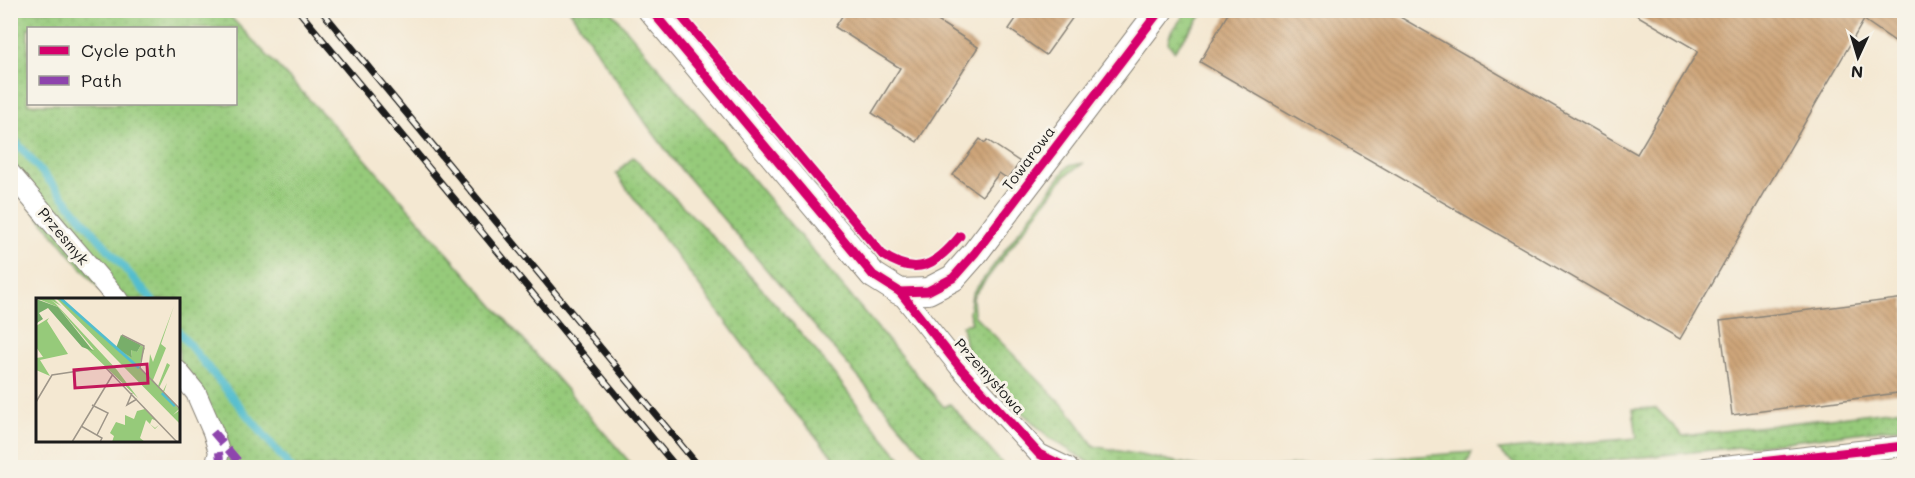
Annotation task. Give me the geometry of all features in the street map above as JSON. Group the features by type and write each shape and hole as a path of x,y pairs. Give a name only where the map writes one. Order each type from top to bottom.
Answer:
{"street":[{"path":"651,10 873,274 900,291"},
{"name":"Towarowa","path":"900,291 928,291 953,278 975,253 1160,10"},
{"name":"Przesmyk","path":"10,173 116,298"},
{"name":"Przemysłowa","path":"900,291 958,365 1039,454 1068,468"},
{"path":"180,373 196,393 213,432 219,452 215,468"},
{"path":"1706,468 1905,446"}],"green space":[{"path":"10,11 225,11 362,155 634,467 222,467 228,442 180,384 180,298 107,298 11,184"},
{"path":"570,11 611,11 944,407 950,404 1005,467 935,467 677,165"},
{"path":"1187,11 1205,11 1174,51 1168,43 1170,34"},
{"path":"633,157 769,297 812,346 883,438 909,467 842,467 785,401 616,174"},
{"path":"1084,163 1065,176 973,297 974,315 1068,410 1094,446 1202,467 1273,467 1472,452 1468,462 1462,468 1104,467 1088,462 1050,438 1006,398 966,348 962,325 972,323 969,313 972,294 1068,166"},
{"path":"1656,408 1683,436 1904,409 1904,427 1769,444 1548,467 1520,466 1498,450 1637,438 1633,409"}],"building":[{"path":"846,10 921,10 978,47 917,142 872,113 900,68 835,27"},
{"path":"1022,10 1078,10 1046,55 1009,29"},
{"path":"1230,10 1388,10 1637,154 1698,51 1628,10 1905,10 1905,48 1864,20 1680,339 1200,62"},
{"path":"980,139 985,143 987,140 1020,162 1008,179 999,173 982,196 953,175"},
{"path":"1905,298 1905,392 1732,415 1720,321"}],"waterway":[{"path":"10,135 150,298"},
{"path":"180,333 291,468"}],"railway":[{"path":"298,10 677,468"},
{"path":"321,10 700,468"}],"marked path":[{"path":"213,432 244,468"},
{"path":"219,452 221,468"}],"cycle path":[{"path":"651,10 873,275 900,292 958,365 1039,454 1068,468"},
{"path":"676,10 882,254 906,265 925,265 943,254 960,236"},
{"path":"900,292 928,291 953,278 975,253 1160,10"},
{"path":"1706,468 1904,446"}]}
